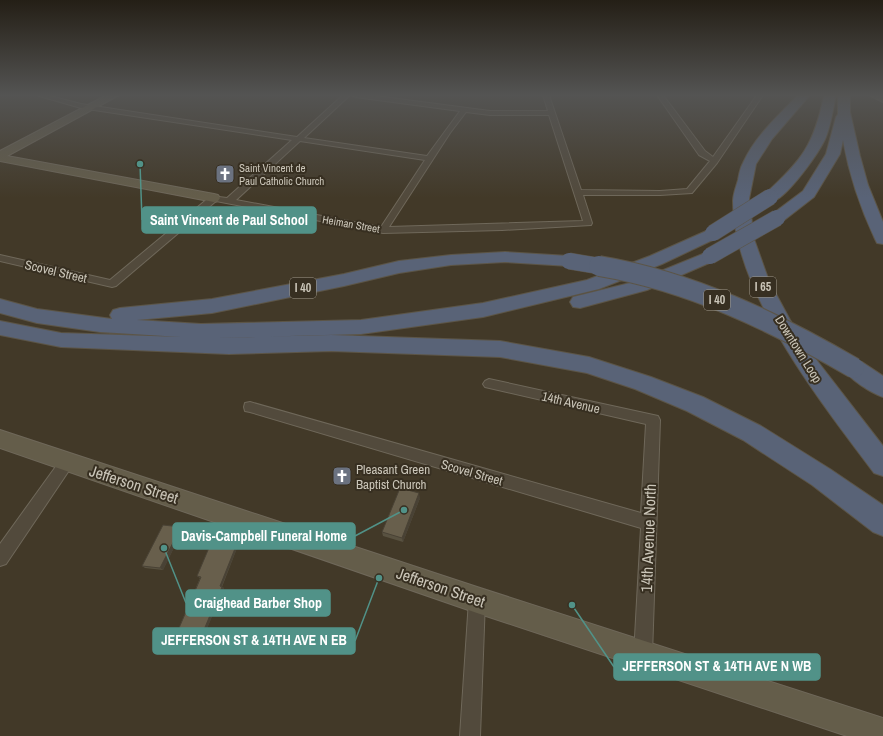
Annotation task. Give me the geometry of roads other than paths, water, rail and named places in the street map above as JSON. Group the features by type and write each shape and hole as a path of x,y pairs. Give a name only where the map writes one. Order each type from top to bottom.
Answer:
{"highway":[{"name":"Downtown Loop","path":"773,129 762,142 749,164 741,197 741,218 756,271 772,306 802,357 822,387 883,465"},
{"path":"37,316 100,325 201,331 361,327 483,310 592,285 656,260 713,233 770,197 795,174 812,150 822,129"},
{"path":"331,343 566,306 640,286 710,256 777,218 809,194 833,154 839,129"},
{"path":"847,129 852,155 860,183 883,238"},
{"name":"I 40","path":"0,306 37,316 124,315 212,306 344,280 399,267 451,260 505,257 569,261 606,266 653,277 702,294 757,316 816,345 883,388"},
{"path":"0,328 61,340 230,346 331,343 500,349 589,365 643,383 695,404 752,433 821,477 883,522"}],"main road":[{"path":"0,155 49,129"},
{"name":"Heiman Street","path":"0,158 214,198"},
{"name":"Jefferson Street","path":"0,439 477,600 883,733"}],"street":[{"path":"235,129 430,159"},
{"path":"229,201 308,129"},
{"path":"383,230 451,129"},
{"path":"557,129 577,192 660,193 689,191 714,161 736,129"},
{"path":"685,129 702,153 714,161"},
{"name":"Heiman Street","path":"214,198 383,230 588,223 577,192"},
{"name":"Scovel Street","path":"0,258 112,284 214,198"},
{"name":"14th Avenue","path":"489,384 653,420"},
{"name":"Scovel Street","path":"250,406 649,523"},
{"name":"14th Avenue North","path":"644,655 653,420"},
{"path":"0,558 67,462"},
{"path":"470,736 477,600"}],"place":[{"name":"Saint Vincent de Paul School","path":"140,164"},
{"name":"Saint Vincent de Paul Catholic Church","path":"225,174"},
{"name":"Pleasant Green Baptist Church","path":"342,476"},
{"name":"Davis-Campbell Funeral Home","path":"404,510"},
{"name":"Craighead Barber Shop","path":"164,548"},
{"name":"JEFFERSON ST & 14TH AVE N EB","path":"379,578"},
{"name":"JEFFERSON ST & 14TH AVE N WB","path":"572,605"}]}
